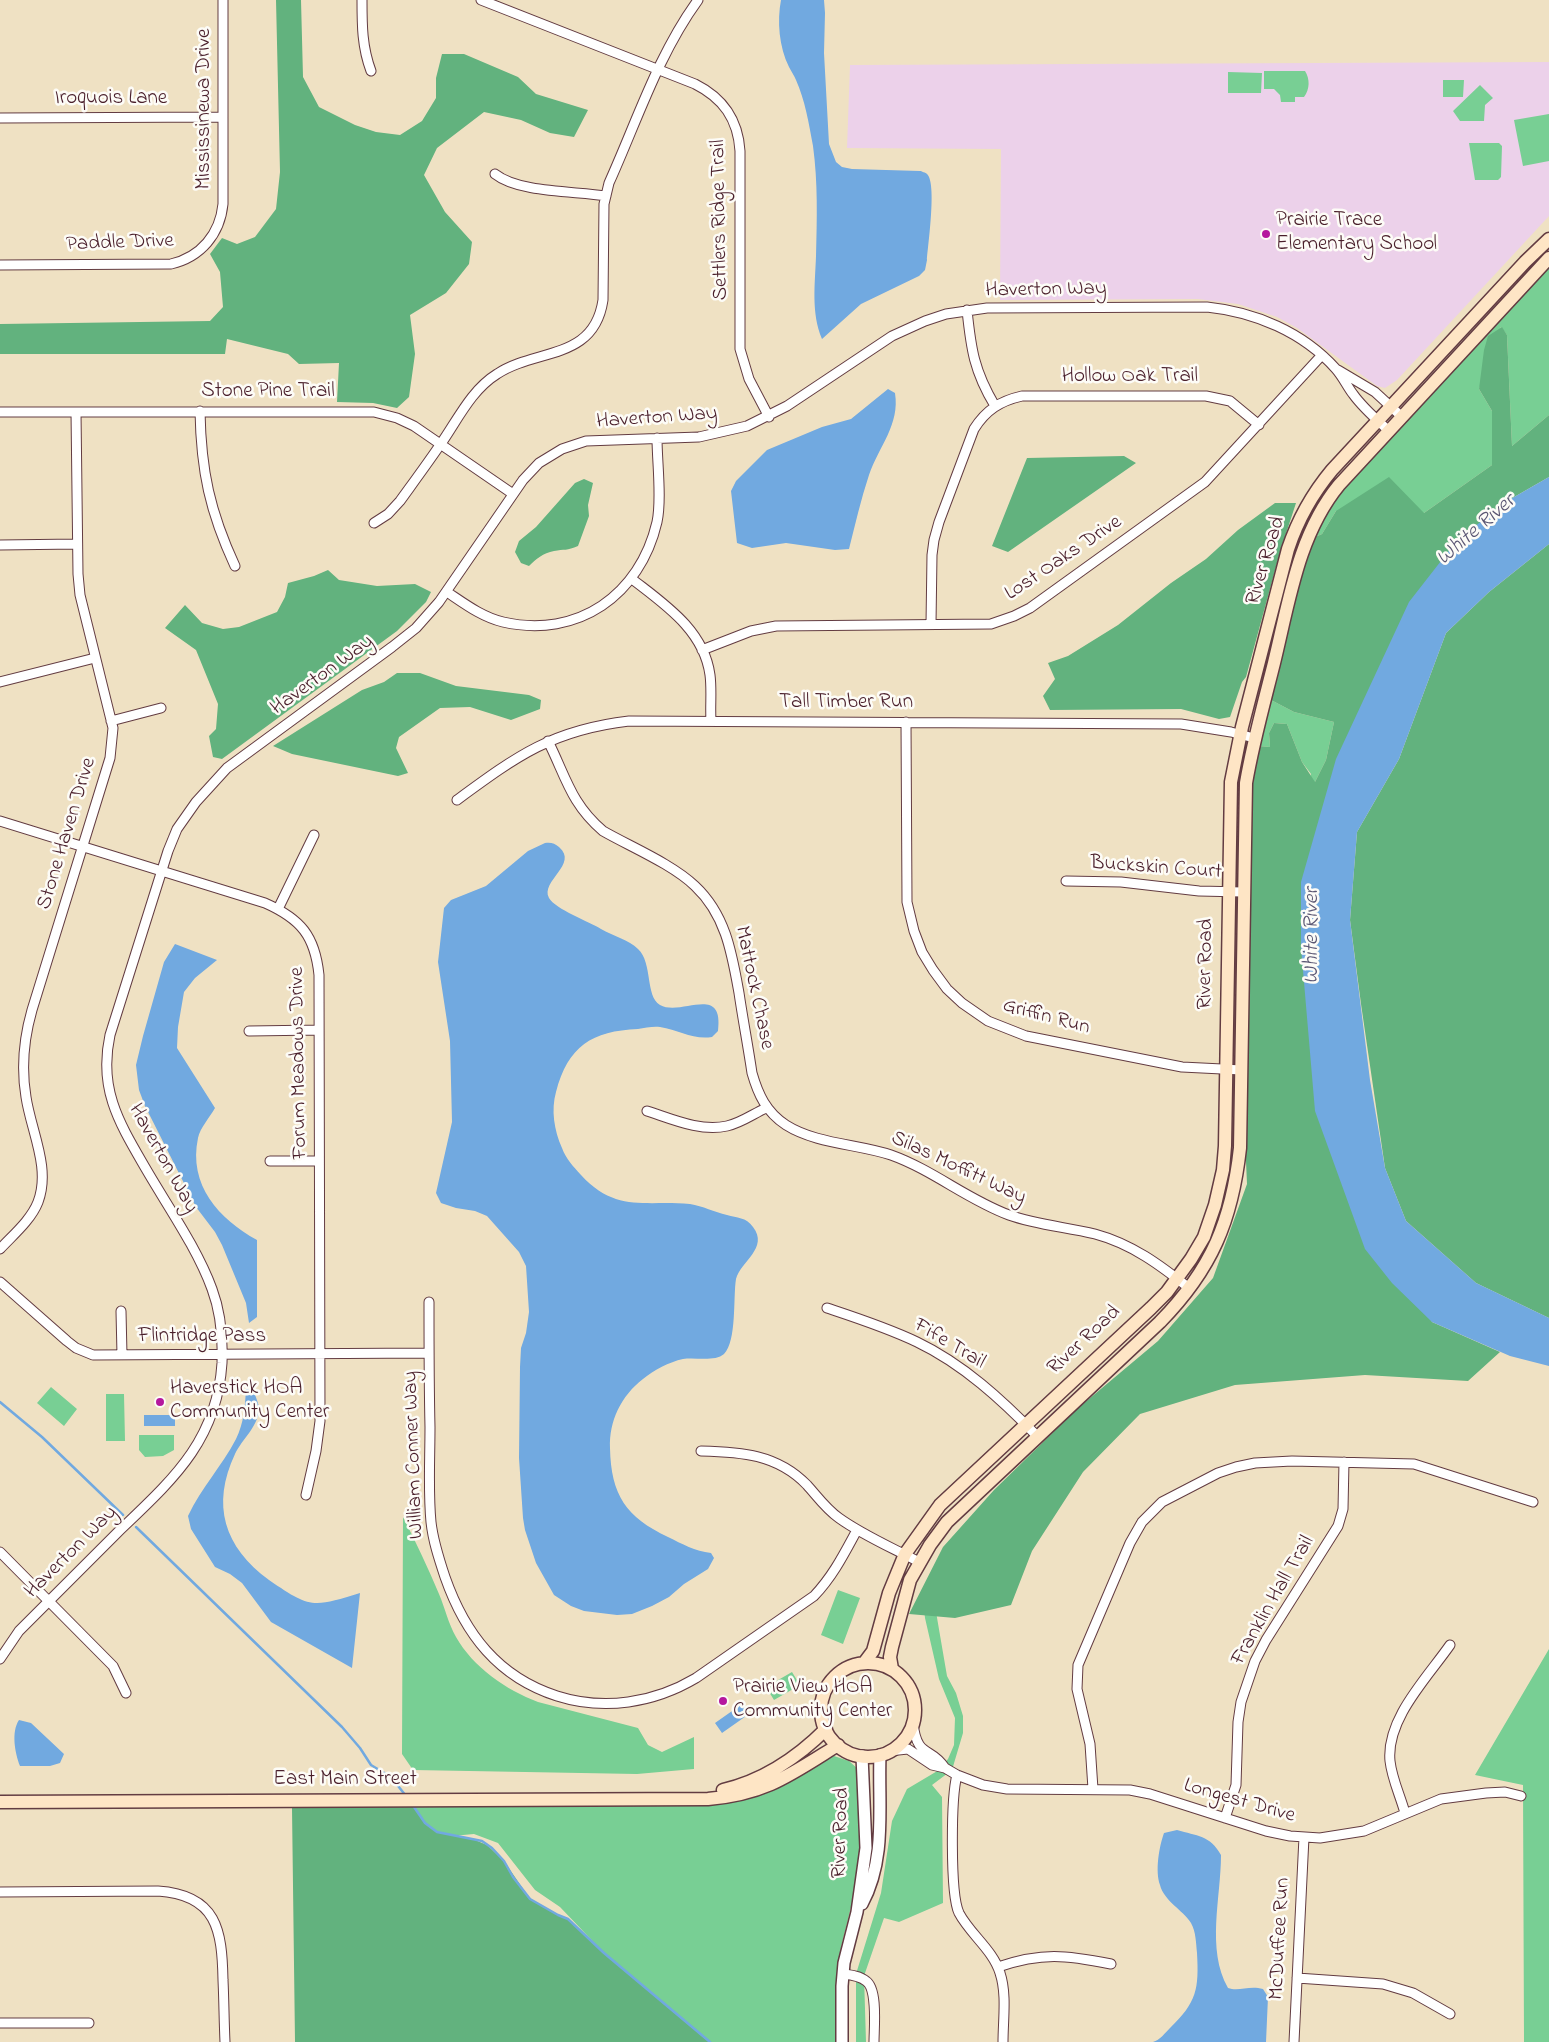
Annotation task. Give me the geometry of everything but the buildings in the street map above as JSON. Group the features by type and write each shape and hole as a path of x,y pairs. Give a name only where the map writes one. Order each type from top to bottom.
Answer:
{"main road":[{"name":"River Road","path":"864,1663 873,1651 889,1593 905,1554 940,1505 1151,1308 1177,1278 1204,1237 1218,1194 1225,1146 1230,782 1240,734 1294,532 1320,485 1377,420 1525,262 1549,239"},
{"name":"River Road","path":"892,1669 890,1657 898,1619 910,1580 919,1562 947,1522 1160,1322 1189,1288 1210,1256 1222,1231 1236,1183 1240,1148 1245,793 1254,738 1300,557 1310,532 1332,493 1388,430 1549,258"},
{"path":"864,1663 878,1664 892,1669 910,1688 915,1705 913,1723 904,1740 884,1753 862,1756 849,1752 838,1745 826,1729 823,1721 822,1703 828,1686 833,1679 847,1668 864,1663"},
{"name":"East Main Street","path":"689,1798 734,1788 755,1779 782,1765 814,1741 826,1729"},
{"name":"East Main Street","path":"0,1802 428,1801 730,1797 761,1788 793,1774 838,1745"}],"street":[{"name":"Mississinewa Drive","path":"221,218 223,204 223,0"},
{"path":"362,0 364,52 371,71"},
{"name":"Settlers Ridge Trail","path":"481,0 497,3 695,84 712,93 725,106 738,131 740,151 740,349 749,379 769,417"},
{"path":"374,523 388,514 400,502 472,397 489,379 513,366 568,348 579,342 590,331 600,314 603,300 606,196 657,69 678,29 698,0"},
{"name":"Iroquois Lane","path":"0,118 223,117"},
{"path":"495,174 506,181 524,186 606,196"},
{"name":"Paddle Drive","path":"0,265 171,264 197,253 215,233 221,218"},
{"name":"Haverton Way","path":"0,1660 19,1631 167,1485 202,1439 215,1407 219,1390 222,1355 221,1326 212,1287 195,1253 124,1130 111,1101 107,1080 110,1035 177,829 196,802 218,777 244,755 405,637 427,616 447,592 513,494 528,474 539,464 570,445 593,440 715,435 748,426 769,417 892,336 925,321 967,310 1035,307 1224,309 1254,316 1273,324 1309,345 1336,369 1366,385 1401,416"},
{"path":"931,624 932,556 939,522 974,429 982,417 995,406 980,381 976,369 967,310"},
{"name":"Lost Oaks Drive","path":"702,650 751,631 776,626 991,624 1014,616 1030,608 1205,482 1321,356"},
{"name":"Haverton Way","path":"1336,369 1354,396 1388,430"},
{"name":"Hollow Oak Trail","path":"995,406 1022,396 1206,396 1230,402 1259,424"},
{"path":"200,411 202,460 208,496 219,528 236,566"},
{"name":"Stone Pine Trail","path":"0,412 374,412 404,421 513,494"},
{"name":"Stone Haven Drive","path":"0,1249 34,1210 42,1189 42,1166 25,1090 25,1040 32,1010 112,752 113,734 111,720 80,596 77,544 76,412"},
{"path":"447,592 469,608 487,617 503,622 538,626 559,624 589,613 612,598 632,579 646,557 658,519 657,438"},
{"path":"0,545 77,544"},
{"path":"632,579 672,610 689,629 702,650 710,674 710,721"},
{"path":"0,682 95,658"},
{"path":"111,720 161,708"},
{"name":"Tall Timber Run","path":"457,800 519,756 548,741 586,728 629,721 1181,724 1254,738"},
{"name":"Griffin Run","path":"906,722 906,876 908,907 922,952 932,970 947,989 967,1007 988,1020 1026,1036 1182,1068 1242,1070"},
{"name":"Mattock Chase","path":"548,741 577,803 593,823 603,831 678,872 695,885 714,907 729,942 752,1073 766,1108"},
{"name":"Forum Meadows Drive","path":"0,821 278,909 294,919 302,927 314,946 319,975 319,1429 306,1495"},
{"path":"278,909 314,835"},
{"name":"Buckskin Court","path":"1066,882 1121,882 1199,891 1243,892"},
{"path":"249,1031 319,1030"},
{"path":"647,1111 689,1124 709,1127 728,1126 766,1108"},
{"name":"Silas Moffitt Way","path":"766,1108 782,1123 800,1132 891,1155 917,1167 995,1210 1011,1216 1094,1234 1126,1245 1144,1254 1189,1288"},
{"path":"270,1161 319,1161"},
{"name":"Flintridge Pass","path":"0,1282 76,1348 100,1356 429,1354"},
{"name":"William Conner Way","path":"429,1302 430,1511 434,1539 443,1571 456,1606 474,1637 505,1669 538,1689 570,1700 610,1704 652,1698 679,1688 814,1596 836,1570 858,1530"},
{"name":"Fife Trail","path":"827,1308 878,1325 918,1343 961,1369 993,1393 1037,1436"},
{"path":"121,1311 122,1356"},
{"path":"701,1451 747,1453 778,1463 806,1484 837,1516 858,1530 919,1562"},
{"path":"1093,1789 1091,1751 1077,1689 1078,1666 1130,1543 1142,1522 1162,1502 1202,1481 1236,1467 1255,1463 1344,1462 1414,1464 1533,1502"},
{"name":"Franklin Hall Trail","path":"1224,1818 1236,1785 1238,1722 1246,1682 1266,1640 1338,1526 1343,1510 1344,1462"},
{"path":"0,1552 113,1666 126,1693"},
{"path":"1405,1813 1390,1762 1390,1747 1394,1731 1400,1717 1450,1645"},
{"name":"Longest Drive","path":"913,1723 914,1736 920,1747 945,1768 983,1785 1007,1789 1130,1790 1150,1794 1266,1831 1290,1836 1339,1836 1364,1831 1436,1800 1452,1797 1504,1792 1522,1796"},
{"name":"Longest Drive","path":"884,1753 908,1750 932,1765 945,1768"},
{"name":"River Road","path":"857,1912 872,1879 880,1838 884,1753"},
{"name":"River Road","path":"842,2042 843,1974 857,1912 866,1839 862,1756"},
{"path":"957,1775 953,1794 956,1903 965,1923 998,1967 1002,1987 1003,2042"},
{"name":"McDuffee Run","path":"1294,2042 1304,1837"},
{"path":"0,1892 158,1891 179,1893 192,1898 210,1914 221,1937 225,2042"},
{"path":"998,1967 1031,1958 1060,1955 1111,1964"},
{"path":"843,1974 860,1977 872,1988 874,2042"},
{"path":"1297,1978 1384,1984 1413,1993 1450,2014"},
{"path":"0,2023 89,2023"}],"shaded area":[{"name":"Prairie Trace Elementary School","path":"1549,62 1549,216 1397,380 1385,388 1377,386 1297,328 1277,317 1238,304 1198,299 1000,300 1001,149 847,148 850,65"}],"green space":[{"path":"276,0 301,0 303,77 319,107 355,125 376,132 400,135 422,121 436,98 436,78 442,54 464,54 518,77 536,94 588,110 574,137 550,133 521,120 484,112 437,148 424,175 445,212 472,242 469,264 446,293 410,315 415,354 409,397 397,408 373,403 337,402 339,363 299,364 288,354 227,339 225,354 0,354 0,324 210,321 223,307 220,272 210,254 222,238 237,244 255,237 276,209 280,172"},
{"path":"1264,71 1305,71 1309,84 1306,94 1304,97 1295,97 1295,102 1281,102 1280,95 1274,89 1264,89"},
{"path":"1228,72 1262,73 1261,93 1228,93"},
{"path":"1443,80 1464,80 1463,97 1443,97"},
{"path":"1480,85 1493,98 1485,105 1484,121 1460,121 1453,111"},
{"path":"1549,114 1549,161 1523,166 1514,120"},
{"path":"1469,143 1499,143 1502,146 1501,177 1498,180 1475,180"},
{"path":"1549,259 1549,415 1512,446 1507,335 1501,327 1479,389 1492,411 1492,465 1424,513 1336,511 1322,534 1306,541 1323,507"},
{"path":"1502,327 1507,335 1512,446 1549,415 1549,477 1502,504 1301,947 1432,1322 1500,1352 1468,1381 1365,1375 1235,1385 1140,1414 1083,1472 1032,1551 1011,1605 955,1618 909,1614 943,1547 994,1490 1077,1409 1158,1341 1213,1278 1247,1184 1242,1070 1245,833 1259,746 1270,747 1269,733 1274,723 1287,724 1302,762 1315,782 1326,760 1334,722 1294,712 1271,700 1306,541 1322,534 1336,511 1389,477 1424,513 1492,465 1492,411 1479,389 1484,350 1488,336"},
{"path":"1124,456 1136,463 1008,552 992,546 1027,458"},
{"path":"584,479 593,483 588,505 589,516 578,546 546,553 529,566 521,563 515,552 519,541 536,527 575,483"},
{"path":"1275,503 1296,503 1280,552 1246,677 1242,682 1230,717 1219,719 1181,709 1050,710 1043,696 1055,679 1048,663 1068,656 1118,625 1171,583 1206,559 1238,530"},
{"path":"1549,544 1549,1318 1476,1283 1406,1221 1385,1168 1350,920 1357,832 1399,759 1446,633 1489,592"},
{"path":"328,570 339,580 377,586 415,584 431,592 426,602 397,631 222,759 213,757 209,736 216,729 218,704 196,650 165,628 185,605 202,623 223,629 239,627 277,612 285,597 288,583"},
{"path":"397,673 420,673 456,686 529,695 541,700 540,709 511,720 470,707 440,708 399,737 396,748 408,773 398,776 292,754 273,746 362,690 384,682"},
{"path":"1271,700 1294,712 1334,722 1326,760 1315,782 1290,876 1286,925 1264,973 1280,1021 1271,1057 1279,1095 1281,1138 1295,1165 1302,1195 1339,1270 1340,1290 1334,1301 1290,1319 1224,1328 1209,1336 1194,1349 1174,1380 1164,1385 1144,1387 1127,1394 1064,1462 1048,1476 1030,1508 978,1560 955,1573 940,1587 935,1606 947,1676 956,1693 963,1716 963,1733 952,1770 932,1785 942,1797 943,1903 899,1922 884,1918 864,1976 866,2042 856,2042 856,1974 881,1893 892,1821 907,1789 939,1770 948,1759 954,1745 955,1718 939,1679 925,1618 923,1600 952,1568 976,1555 1025,1504 1043,1471 1062,1457 1104,1406 1124,1387 1142,1380 1164,1378 1171,1374 1189,1344 1204,1330 1224,1322 1289,1313 1330,1295 1334,1287 1334,1271 1301,1209 1296,1195 1291,1165 1277,1139 1276,1097 1267,1056 1268,1038 1275,1021 1260,982 1258,969 1277,936 1284,876 1311,774 1302,762 1287,724 1274,723 1269,733 1270,747 1259,746"},
{"path":"51,1387 77,1409 64,1426 37,1403"},
{"path":"106,1394 124,1394 125,1441 106,1441"},
{"path":"139,1435 174,1435 174,1450 163,1456 145,1457 139,1450"},
{"path":"403,1517 435,1584 453,1632 463,1648 481,1668 502,1684 538,1702 638,1728 648,1745 662,1752 694,1737 694,1769 637,1774 413,1770 402,1754"},
{"path":"838,1590 860,1598 843,1644 821,1635"},
{"path":"1549,1649 1549,2042 1524,2042 1523,1785 1475,1775"},
{"path":"792,1672 800,1685 774,1700 766,1687"},
{"path":"834,1756 849,1761 859,1770 861,1854 838,1969 837,2042 710,2042 604,1953 560,1907 535,1890 498,1843 474,1834 452,1836 437,1832 425,1823 414,1806 702,1802"},
{"path":"414,1806 428,1826 437,1832 475,1840 487,1845 504,1861 530,1899 568,1919 604,1953 709,2042 295,2042 292,1808"}],"water":[{"path":"781,0 824,0 824,53 829,144 836,162 842,167 852,169 921,171 927,174 930,180 932,201 925,270 919,276 861,304 822,339 816,319 814,298 817,201 813,146 802,96 781,43 779,17"},
{"path":"888,389 895,393 896,405 892,425 869,475 849,549 835,550 786,543 752,548 737,543 731,491 736,481 767,450 822,427 851,419"},
{"name":"White River","path":"1549,477 1549,544 1489,592 1446,633 1399,759 1357,832 1350,920 1370,1080 1385,1168 1406,1221 1476,1283 1549,1318 1549,1366 1510,1356 1432,1322 1392,1283 1365,1249 1315,1111 1301,947 1301,882 1336,759 1409,602 1455,543 1502,504"},
{"path":"545,843 551,843 559,847 564,853 565,860 550,885 549,898 565,911 626,941 638,949 646,962 652,994 655,1001 660,1005 669,1008 699,1004 708,1005 714,1008 718,1017 718,1031 712,1037 699,1037 660,1027 622,1030 595,1038 575,1052 561,1076 554,1099 555,1127 566,1156 581,1175 606,1195 632,1202 674,1203 699,1206 744,1220 753,1227 758,1241 756,1248 736,1279 733,1329 728,1348 724,1354 710,1359 683,1359 672,1362 657,1370 643,1379 628,1393 614,1419 610,1438 611,1464 618,1492 624,1503 641,1521 653,1529 689,1547 711,1553 714,1558 708,1569 684,1584 669,1597 632,1614 617,1615 584,1611 571,1606 554,1595 536,1563 523,1518 519,1458 521,1348 526,1333 529,1312 526,1266 519,1252 487,1216 475,1211 441,1203 436,1193 452,1122 450,1041 438,962 444,908 451,900 486,886 528,851"},
{"path":"175,944 217,960 195,978 184,992 178,1027 177,1048 215,1108 203,1126 198,1138 196,1155 202,1185 209,1199 230,1222 257,1240 257,1317 249,1323 246,1303 222,1245 215,1232 196,1207 145,1106 139,1090 136,1065 143,1036 164,962"},
{"path":"246,1389 253,1389 259,1407 259,1414 254,1426 238,1448 228,1473 223,1508 226,1524 241,1554 269,1580 294,1596 312,1603 321,1603 360,1593 352,1668 271,1622 242,1583 230,1574 215,1567 191,1529 188,1516 239,1433 244,1414"},
{"path":"144,1415 175,1415 175,1426 144,1426"},
{"path":"742,1704 749,1714 722,1733 715,1723"},
{"path":"19,1720 31,1723 64,1754 60,1763 50,1766 20,1766 15,1749 14,1736"},
{"path":"1177,1830 1208,1840 1217,1848 1221,1855 1216,1940 1221,1973 1228,1988 1263,1989 1268,1997 1266,2042 1153,2042 1158,2040 1186,2010 1191,2002 1196,1986 1197,1953 1193,1926 1188,1918 1165,1896 1158,1873 1158,1859 1164,1833"}],"waterway":[{"path":"0,1402 42,1437 123,1515"},
{"path":"136,1527 342,1727 360,1748 371,1765 391,1777 406,1796"},
{"path":"412,1804 425,1823 437,1832 482,1841 492,1848 504,1861 513,1877 530,1899 568,1919 604,1953 710,2042"}],"place":[{"name":"Prairie Trace Elementary School","path":"1266,234"},
{"name":"Haverstick HOA Community Center","path":"160,1402"},
{"name":"Prairie View HOA Community Center","path":"723,1701"}]}
